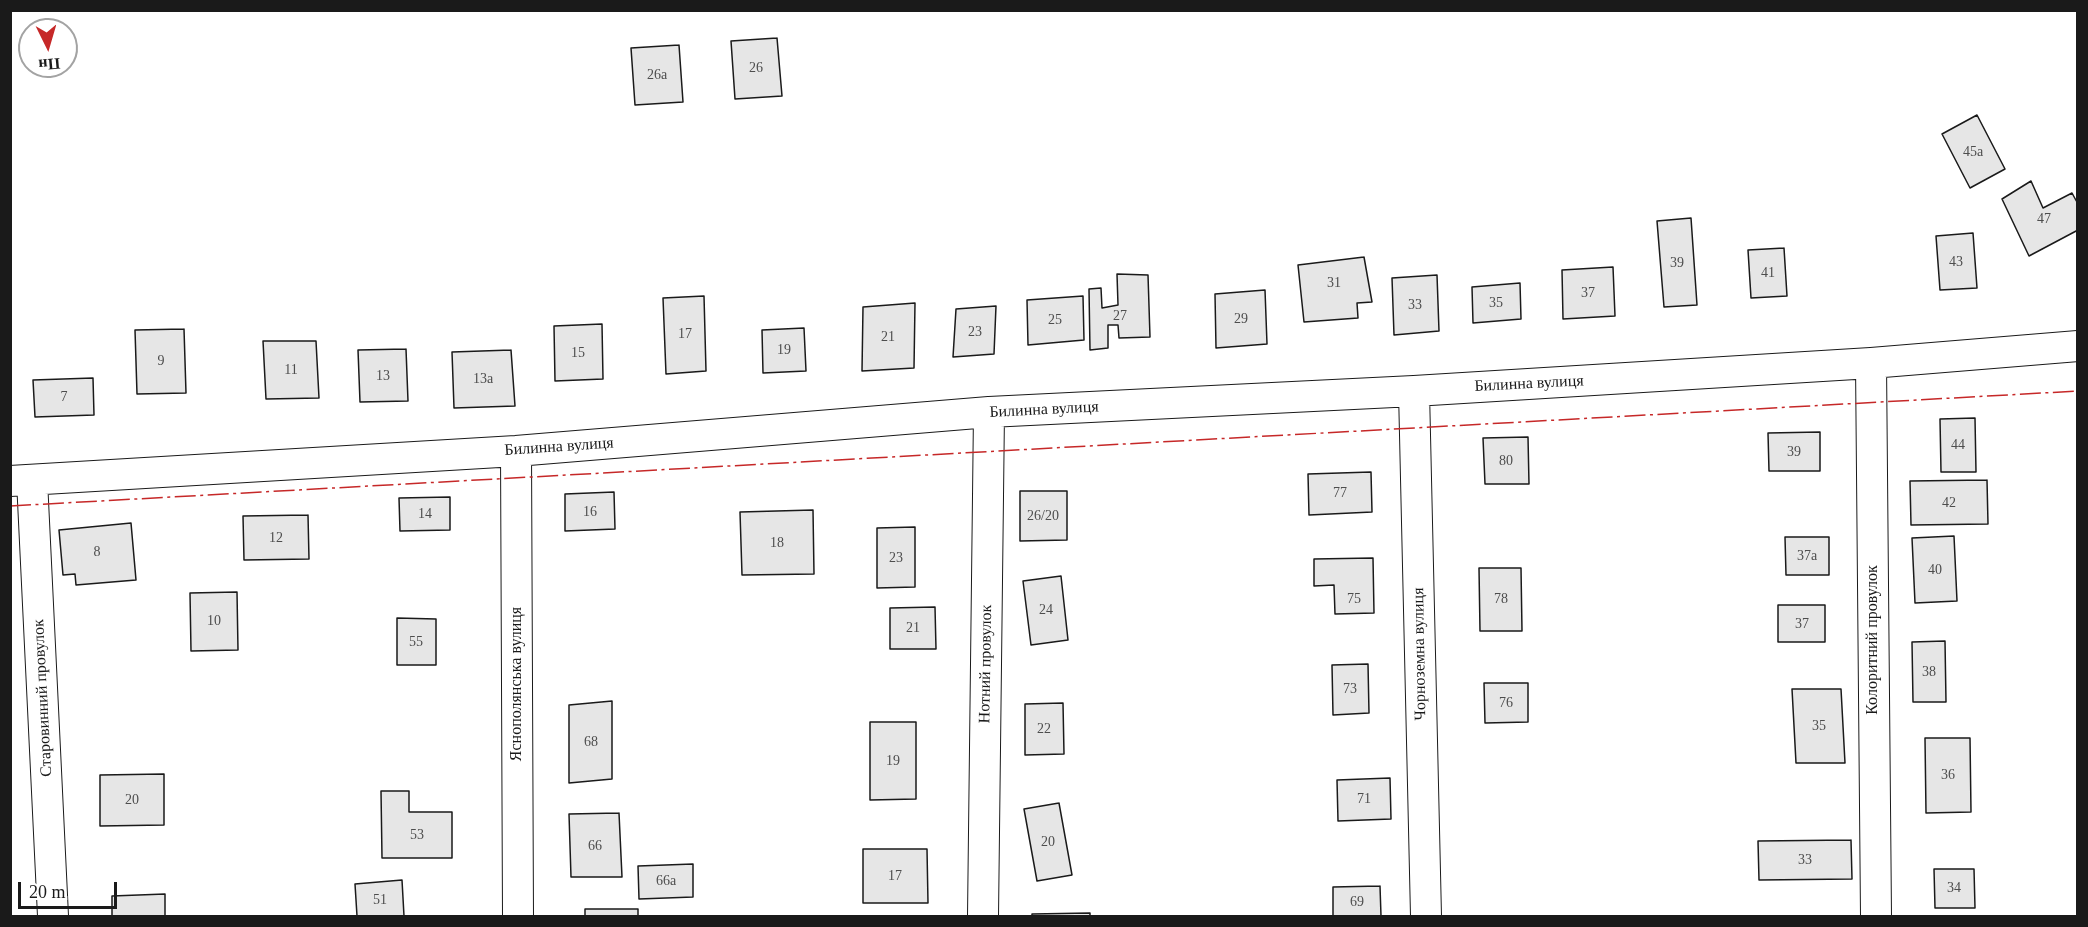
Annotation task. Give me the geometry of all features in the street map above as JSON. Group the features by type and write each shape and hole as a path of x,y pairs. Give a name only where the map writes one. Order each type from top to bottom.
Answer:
{"street":[{"name":"Билинна вулиця","path":"21,481 516,451 989,412 1414,391 1871,363 2078,346"},
{"name":"Колоритний провулок","path":"1871,363 1876,916"},
{"name":"Чорноземна вулиця","path":"1414,391 1426,916"},
{"name":"Нотний провулок","path":"983,916 989,412"},
{"name":"Яснополянська вулиця","path":"516,451 518,916"},
{"name":"Старовинний провулок","path":"21,481 54,916"}],"building":[{"path":"777,38 782,96 735,99 731,41"},
{"path":"679,45 683,102 635,105 631,48"},
{"path":"1977,115 2005,169 1970,188 1942,134"},
{"path":"2031,181 2043,208 2072,193 2078,204 2078,230 2029,256 2002,199"},
{"path":"1691,218 1697,305 1664,307 1657,221"},
{"path":"1973,233 1977,288 1940,290 1936,236"},
{"path":"1784,248 1787,296 1751,298 1748,250"},
{"path":"1364,257 1372,302 1357,303 1358,318 1304,322 1298,265"},
{"path":"1613,267 1615,316 1563,319 1562,270"},
{"path":"1117,274 1148,275 1150,337 1119,338 1118,325 1108,325 1108,348 1090,350 1089,289 1101,288 1102,308 1118,305"},
{"path":"1437,275 1439,331 1394,335 1392,278"},
{"path":"1520,283 1521,319 1473,323 1472,287"},
{"path":"1265,290 1267,344 1216,348 1215,294"},
{"path":"704,296 706,371 666,374 663,298"},
{"path":"1083,296 1084,340 1028,345 1027,300"},
{"path":"915,303 914,368 862,371 863,307"},
{"path":"996,306 994,354 953,357 956,309"},
{"path":"602,324 603,379 555,381 554,326"},
{"path":"804,328 806,371 763,373 762,330"},
{"path":"184,329 186,393 137,394 135,330"},
{"path":"263,341 316,341 319,398 266,399"},
{"path":"406,349 408,401 360,402 358,350"},
{"path":"511,350 515,406 454,408 452,352"},
{"path":"93,378 94,415 35,417 33,380"},
{"path":"1975,418 1976,472 1941,472 1940,419"},
{"path":"1820,432 1820,471 1769,471 1768,433"},
{"path":"1528,437 1529,484 1485,484 1483,438"},
{"path":"1371,472 1372,512 1309,515 1308,474"},
{"path":"1987,480 1988,524 1911,525 1910,481"},
{"path":"1020,491 1067,491 1067,540 1020,541"},
{"path":"614,492 615,529 565,531 565,494"},
{"path":"450,497 450,530 400,531 399,498"},
{"path":"813,510 814,574 742,575 740,512"},
{"path":"308,515 309,559 244,560 243,516"},
{"path":"131,523 136,580 76,585 75,574 63,575 59,530"},
{"path":"915,527 915,587 877,588 877,528"},
{"path":"1954,536 1957,601 1915,603 1912,538"},
{"path":"1785,537 1829,537 1829,575 1786,575"},
{"path":"1373,558 1374,613 1335,614 1334,585 1314,586 1314,559"},
{"path":"1479,568 1521,568 1522,631 1480,631"},
{"path":"1061,576 1068,640 1031,645 1023,581"},
{"path":"237,592 238,650 191,651 190,593"},
{"path":"1778,605 1825,605 1825,642 1778,642"},
{"path":"935,607 936,649 890,649 890,608"},
{"path":"397,618 436,619 436,665 397,665"},
{"path":"1945,641 1946,702 1913,702 1912,642"},
{"path":"1368,664 1369,713 1333,715 1332,665"},
{"path":"1484,683 1528,683 1528,722 1485,723"},
{"path":"1792,689 1841,689 1845,763 1796,763"},
{"path":"612,701 612,779 569,783 569,705"},
{"path":"1063,703 1064,754 1025,755 1025,704"},
{"path":"870,722 916,722 916,799 870,800"},
{"path":"1925,738 1970,738 1971,812 1926,813"},
{"path":"164,774 164,825 100,826 100,775"},
{"path":"1390,778 1391,819 1338,821 1337,780"},
{"path":"381,791 409,791 409,812 452,812 452,858 382,858"},
{"path":"1059,803 1072,875 1037,881 1024,809"},
{"path":"619,813 622,877 571,877 569,814"},
{"path":"1851,840 1852,879 1759,880 1758,841"},
{"path":"863,849 927,849 928,903 863,903"},
{"path":"693,864 693,897 639,899 638,866"},
{"path":"1934,869 1974,869 1975,908 1935,908"},
{"path":"402,880 404,916 357,916 355,884"},
{"path":"1380,886 1381,916 1333,916 1333,887"},
{"path":"165,894 165,916 112,916 112,896"},
{"path":"585,909 638,909 638,916 585,916"},
{"path":"1090,913 1090,916 1032,916 1032,914"}],"power":[{"path":"10,506 2078,391"}]}
